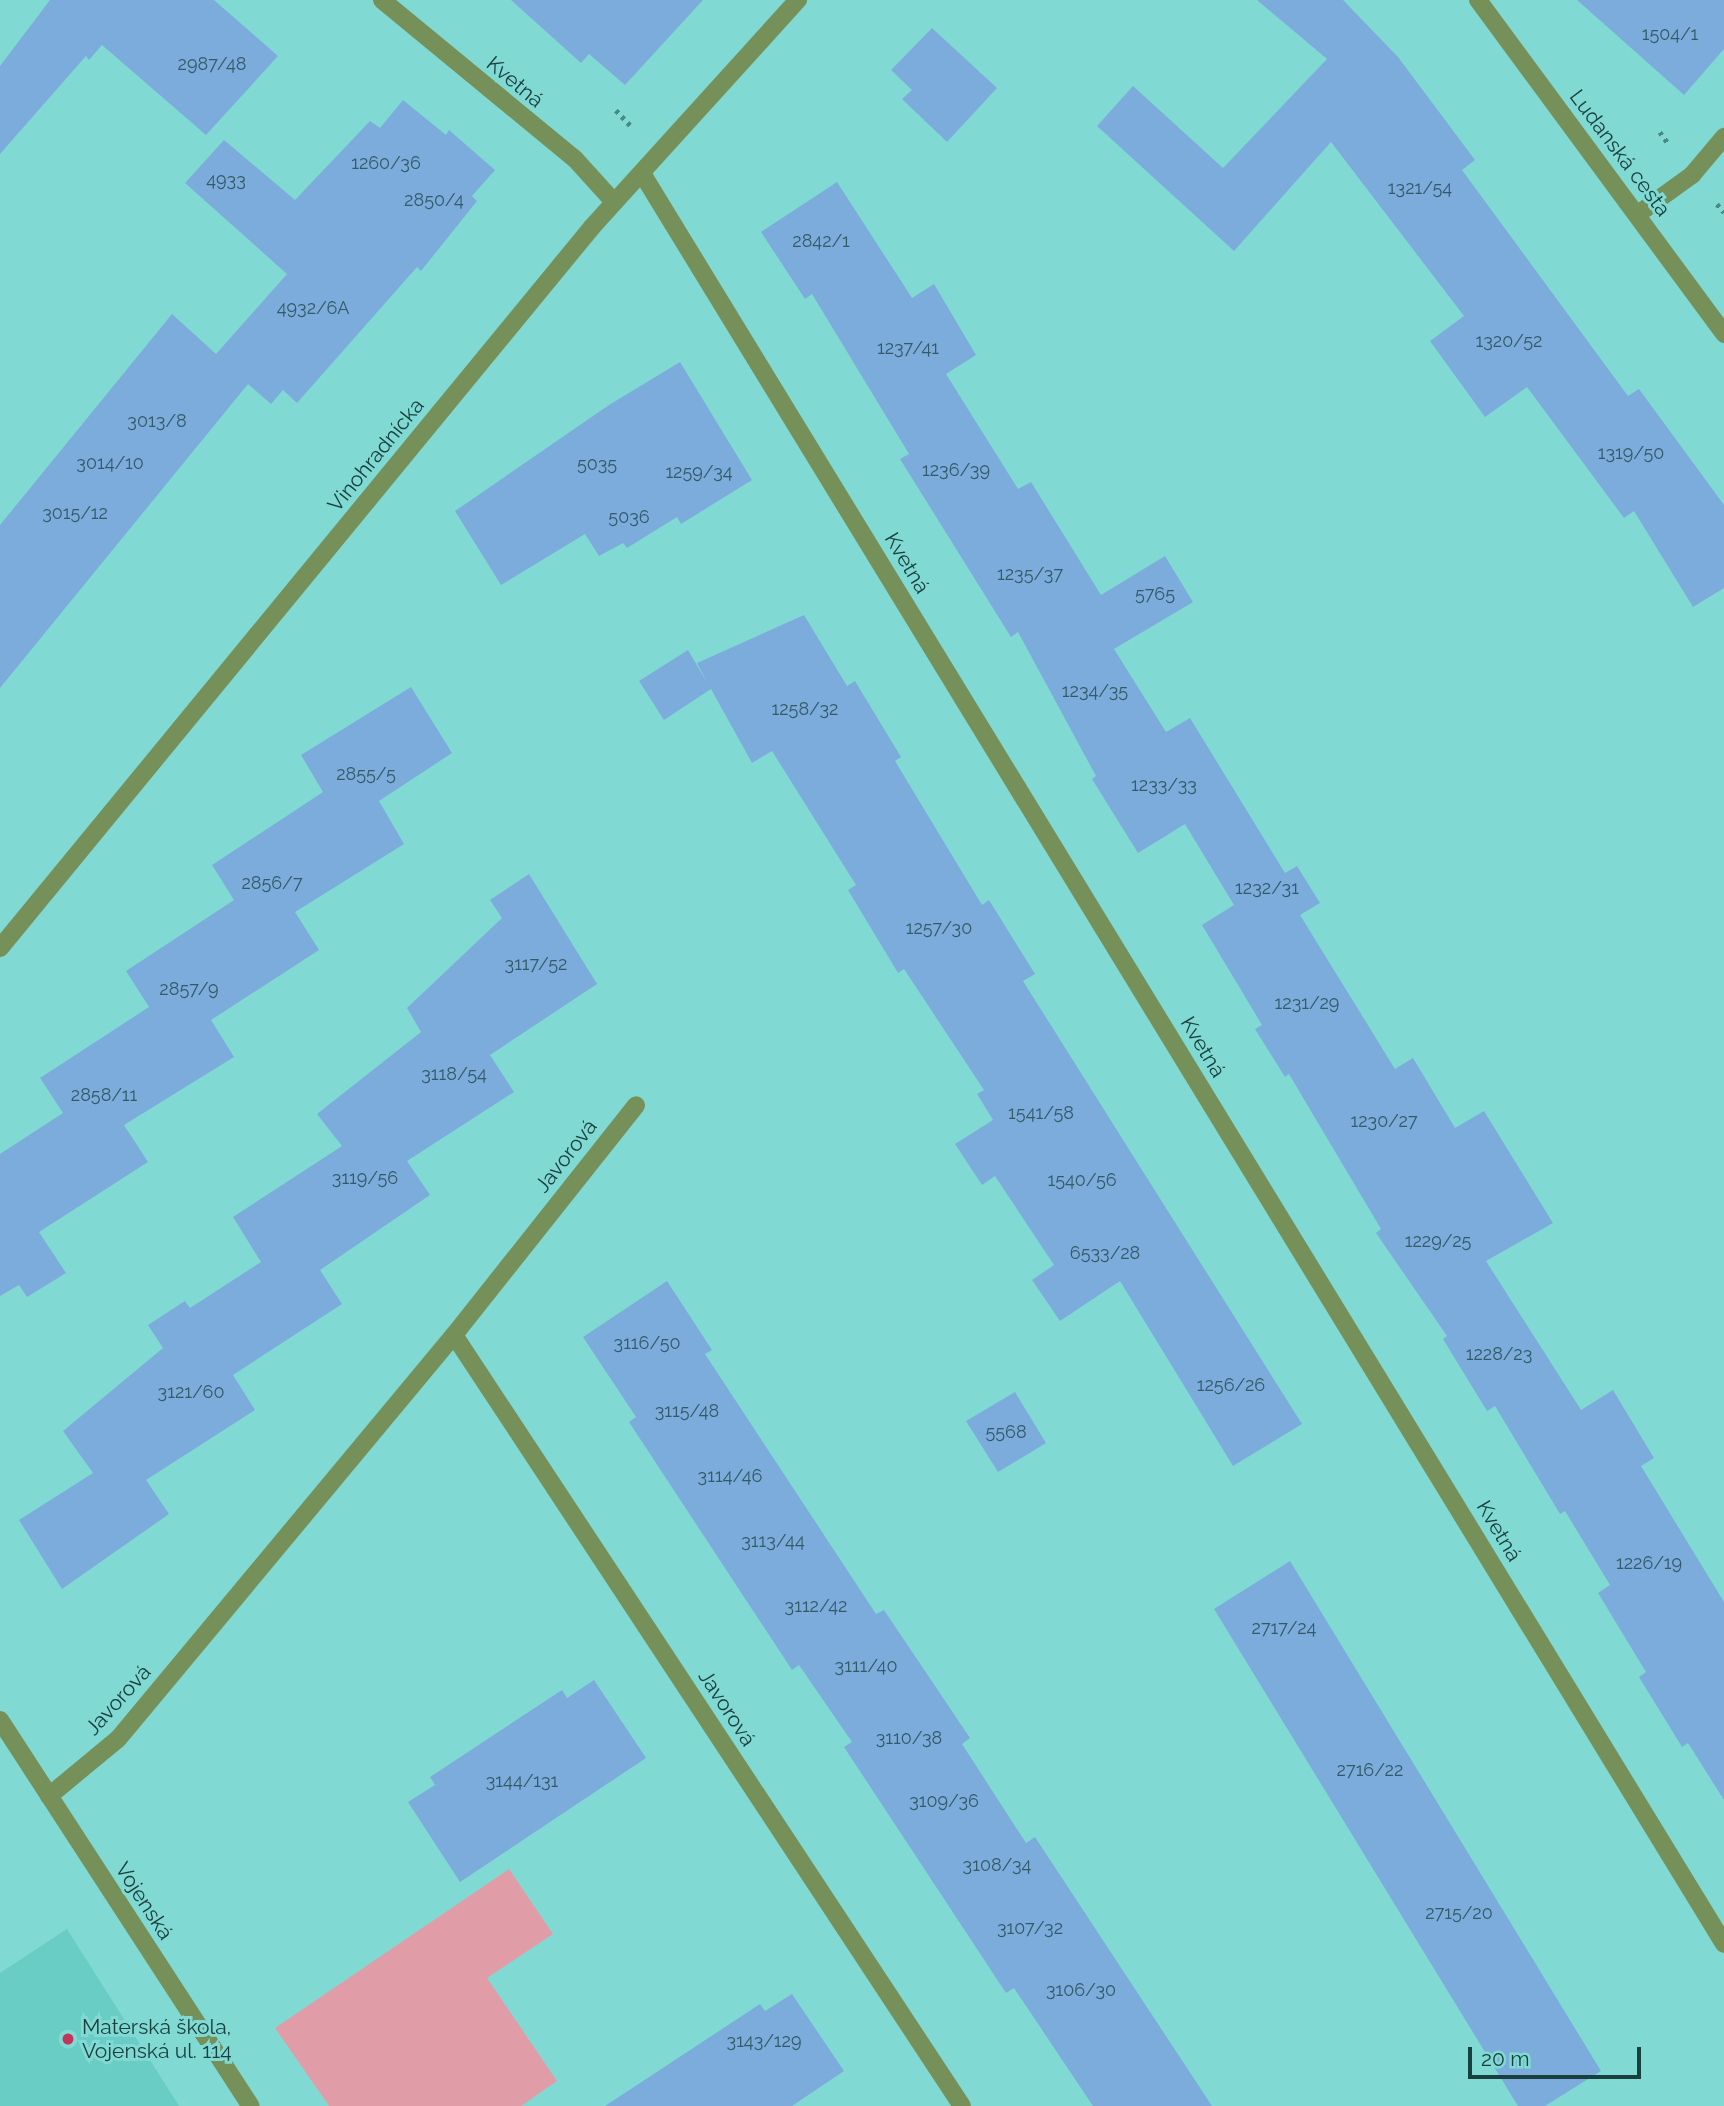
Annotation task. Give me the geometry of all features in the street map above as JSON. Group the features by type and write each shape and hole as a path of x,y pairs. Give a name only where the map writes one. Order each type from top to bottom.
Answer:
{"street":[{"name":"Kvetná","path":"382,0 575,159 614,202"},
{"name":"Vinohradnícka","path":"0,947 614,202 643,175 798,0"},
{"name":"Ludanská cesta","path":"1478,0 1724,334"},
{"path":"1638,214 1692,174 1724,137"},
{"name":"Kvetná","path":"643,175 1724,1944"},
{"name":"Javorová","path":"49,1796 118,1739 454,1335 636,1105"},
{"name":"Javorová","path":"454,1335 962,2106"},
{"name":"Vojenská","path":"0,1720 251,2106"}],"shaded area":[{"path":"509,1869 553,1934 487,1978 557,2081 521,2106 329,2106 275,2028"},
{"name":"Materská škola, Vojenská ul. 114","path":"67,1929 179,2106 0,2106 0,1973"}],"building":[{"path":"50,0 214,0 278,56 206,135 102,45 89,60 86,56 0,154 0,66"},
{"path":"511,0 703,0 625,85 589,54 581,63"},
{"path":"1257,0 1343,0 1398,57 1475,160 1462,170 1628,396 1639,389 1724,505 1724,588 1693,607 1634,511 1624,518 1527,387 1485,417 1430,341 1464,316 1331,142 1234,251 1097,126 1133,86 1223,168 1327,59"},
{"path":"1577,0 1724,0 1724,49 1684,95"},
{"path":"932,28 997,88 947,142 902,99 912,90 891,70"},
{"path":"403,100 446,135 449,130 495,170 472,196 477,201 421,271 417,267 297,403 283,390 271,404 248,384 0,688 0,525 172,314 216,354 287,274 185,183 224,140 295,200 370,121 380,128"},
{"path":"837,182 912,298 934,284 976,355 946,374 1018,489 1031,482 1101,595 1165,556 1193,602 1114,649 1166,732 1190,718 1285,873 1297,866 1320,903 1300,915 1395,1069 1413,1058 1455,1128 1484,1111 1553,1223 1486,1261 1581,1410 1613,1390 1654,1458 1641,1466 1724,1602 1724,1800 1688,1743 1682,1747 1639,1677 1646,1672 1598,1593 1610,1585 1565,1511 1560,1514 1495,1406 1487,1411 1443,1339 1447,1336 1376,1233 1381,1229 1289,1074 1285,1077 1255,1029 1262,1025 1202,925 1234,905 1185,824 1138,853 1092,779 1096,776 1018,632 1011,637 900,459 909,454 812,294 805,299 761,232"},
{"path":"680,362 752,480 681,524 677,517 627,548 623,543 599,556 585,534 501,585 455,511 609,405"},
{"path":"804,615 847,686 855,681 901,757 895,761 982,905 989,900 1035,974 1023,981 1302,1424 1233,1466 1120,1281 1060,1321 1032,1280 1054,1265 995,1176 982,1185 955,1144 993,1120 977,1094 984,1090 904,969 898,973 848,890 856,885 772,751 752,763 711,689 664,720 639,681 688,650 708,684 697,663"},
{"path":"411,687 452,753 379,801 404,844 295,912 319,950 211,1020 234,1057 124,1125 148,1162 39,1232 66,1273 27,1297 19,1285 0,1296 0,1154 63,1113 40,1078 149,1007 126,971 234,900 212,865 323,792 301,755"},
{"path":"529,874 597,984 490,1055 514,1092 407,1161 430,1195 320,1270 342,1304 233,1375 255,1410 146,1480 169,1514 62,1589 19,1520 93,1473 63,1431 163,1348 148,1325 185,1301 190,1308 261,1262 233,1217 342,1146 317,1114 421,1032 407,1008 502,918 490,900"},
{"path":"667,1281 712,1350 705,1354 876,1614 884,1610 970,1738 962,1744 1026,1843 1035,1837 1212,2106 1093,2106 1014,1988 1006,1993 844,1747 852,1742 799,1665 792,1670 629,1422 636,1417 583,1337"},
{"path":"1015,1392 1046,1443 998,1472 966,1421"},
{"path":"1290,1561 1601,2071 1545,2106 1518,2106 1214,1609"},
{"path":"594,1680 646,1758 460,1882 408,1802 435,1785 430,1777 562,1690 567,1698"},
{"path":"792,1994 844,2071 792,2106 605,2106 760,2004 765,2011"}],"place":[{"name":"Materská škola, Vojenská ul. 114","path":"68,2039"}]}
